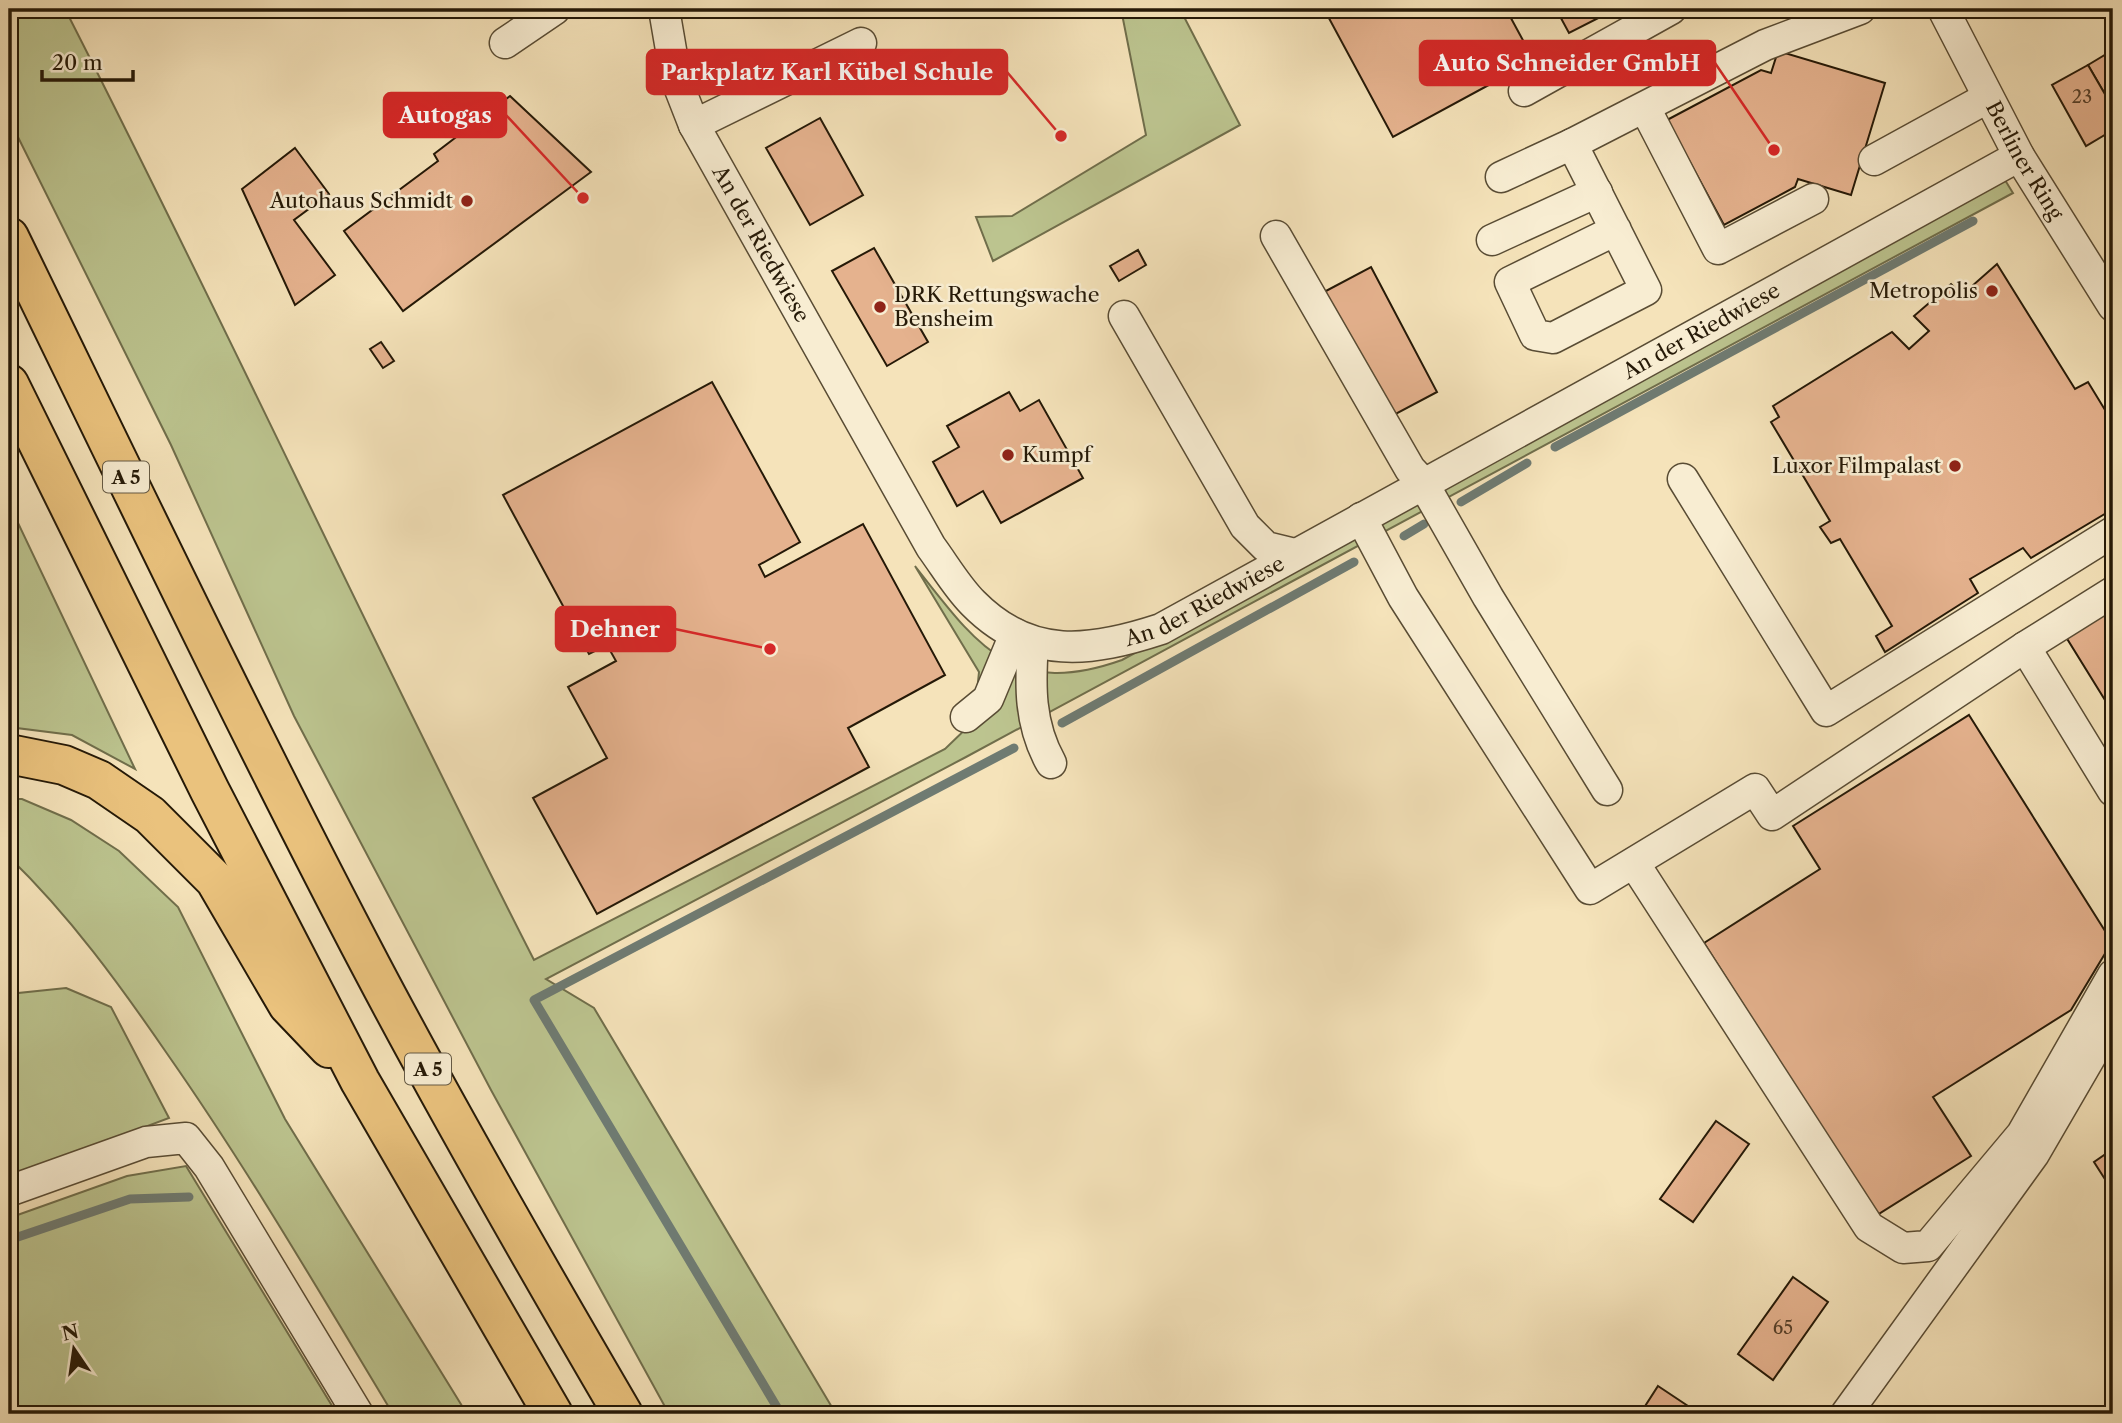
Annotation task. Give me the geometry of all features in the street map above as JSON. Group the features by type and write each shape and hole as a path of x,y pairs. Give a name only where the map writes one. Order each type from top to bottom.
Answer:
{"highway":[{"name":"A 5","path":"9,237 237,704 372,968 538,1269 623,1414"},
{"path":"9,384 210,791 360,1081 553,1414"},
{"path":"9,754 64,765 88,775 125,796 150,815 215,880 288,1005 360,1081"}],"street":[{"path":"505,43 555,9"},
{"name":"An der Riedwiese","path":"664,9 676,79 694,125 931,547 971,601 992,620 1024,638 1072,649 1118,643 1161,629 2019,156"},
{"path":"1524,91 1671,9"},
{"path":"1501,177 1645,108 1765,45 1860,9"},
{"name":"Berliner Ring","path":"1943,9 2019,156 2113,306"},
{"path":"694,125 861,43"},
{"path":"1874,160 1987,98"},
{"path":"1645,108 1718,249 1813,199"},
{"path":"1572,144 1616,230"},
{"path":"1492,240 1597,192"},
{"path":"1276,236 1410,469 1423,484 1488,597 1607,790"},
{"path":"1124,316 1245,526 1266,547 1295,554"},
{"path":"1683,480 1826,711 2113,532"},
{"path":"1361,518 1403,597 1590,890 1755,789 1772,815 2025,647 2113,592"},
{"path":"966,716 988,699 1024,638"},
{"path":"1024,638 1032,708 1041,745 1051,763"},
{"path":"2025,647 2113,791"},
{"path":"1634,863 1869,1227 1903,1248 1928,1246 2022,1134 2113,975"},
{"path":"1846,1414 2034,1154 2113,1018"},
{"path":"9,1191 146,1142 186,1138 209,1167 358,1414"}],"green space":[{"path":"9,9 65,9 534,960 945,749 974,721 979,672 915,566 958,620 979,641 1001,657 1025,668 1052,673 1084,670 1122,660 2005,180 2013,193 966,757 546,979 594,1008 836,1414 669,1414 491,1090 294,716 171,445 9,119"},
{"path":"1121,9 1180,9 1240,125 993,261 976,217 1012,216 1146,135"},
{"path":"9,504 135,769 72,735 9,727"},
{"path":"9,799 22,799 71,820 119,851 178,907 285,1119 467,1414 393,1414 256,1188 168,1055 93,952 53,903 9,857"},
{"path":"66,988 111,1007 169,1118 9,1178 9,994"},
{"path":"186,1166 337,1414 9,1414 9,1218 127,1176"}],"building":[{"path":"1324,9 1506,9 1525,44 1489,63 1498,80 1393,137"},
{"path":"1556,9 1616,9 1569,33"},
{"path":"2001,9 2039,9 2019,17 2005,17"},
{"path":"2113,50 2113,108 2088,65"},
{"path":"1778,51 1885,83 1851,195 1798,179 1795,187 1724,225 1667,120 1761,70 1771,73"},
{"path":"2088,65 2113,108 2113,130 2086,146 2052,85"},
{"name":"Autohaus Schmidt","path":"510,96 591,172 403,311 344,231 438,161 434,154"},
{"path":"820,118 863,195 810,225 766,148"},
{"path":"295,148 329,194 294,220 335,275 295,305 242,189"},
{"name":"DRK Rettungswache Bensheim","path":"874,248 928,342 887,366 832,271"},
{"path":"1138,250 1146,265 1119,281 1110,266"},
{"name":"Luxor Filmpalast","path":"1997,264 2075,389 2088,382 2113,423 2113,509 2031,558 2023,548 1970,579 1978,593 1885,652 1876,636 1892,626 1840,539 1831,543 1820,527 1830,521 1771,422 1779,417 1773,406 1892,332 1909,349 1929,331 1914,316 1951,284 1962,295"},
{"path":"1371,267 1437,392 1390,417 1324,292"},
{"path":"381,342 394,361 383,368 370,349"},
{"path":"712,382 800,542 759,565 765,577 863,524 945,675 848,728 869,767 597,914 533,798 607,758 568,687 616,661 607,645 589,654 503,495"},
{"name":"Kumpf","path":"1009,392 1020,411 1039,400 1083,478 1001,523 983,491 957,506 933,462 959,447 947,426"},
{"path":"2113,607 2113,713 2066,637"},
{"path":"1969,715 2112,942 2071,1010 1933,1097 1971,1156 1877,1215 1704,943 1820,869 1793,826"},
{"path":"1716,1121 1749,1144 1693,1222 1660,1199"},
{"path":"2113,1149 2113,1181 2108,1184 2094,1162"},
{"path":"1793,1277 1828,1302 1773,1380 1738,1354"},
{"path":"1658,1386 1700,1414 1640,1414"}],"waterway":[{"path":"1555,447 1973,221"},
{"path":"1461,502 1527,463"},
{"path":"1404,536 1424,524"},
{"path":"1062,723 1354,562"},
{"path":"781,1414 534,1000 1014,748"},
{"path":"9,1240 130,1199 189,1197"}],"place":[{"name":"Parkplatz Karl Kübel Schule","path":"1061,136"},
{"name":"Auto Schneider GmbH","path":"1774,150"},
{"name":"Autogas","path":"583,198"},
{"name":"Autohaus Schmidt","path":"467,201"},
{"name":"Metropolis","path":"1992,291"},
{"name":"DRK Rettungswache Bensheim","path":"880,307"},
{"name":"Kumpf","path":"1008,455"},
{"name":"Luxor Filmpalast","path":"1955,466"},
{"name":"Dehner","path":"770,649"}]}
